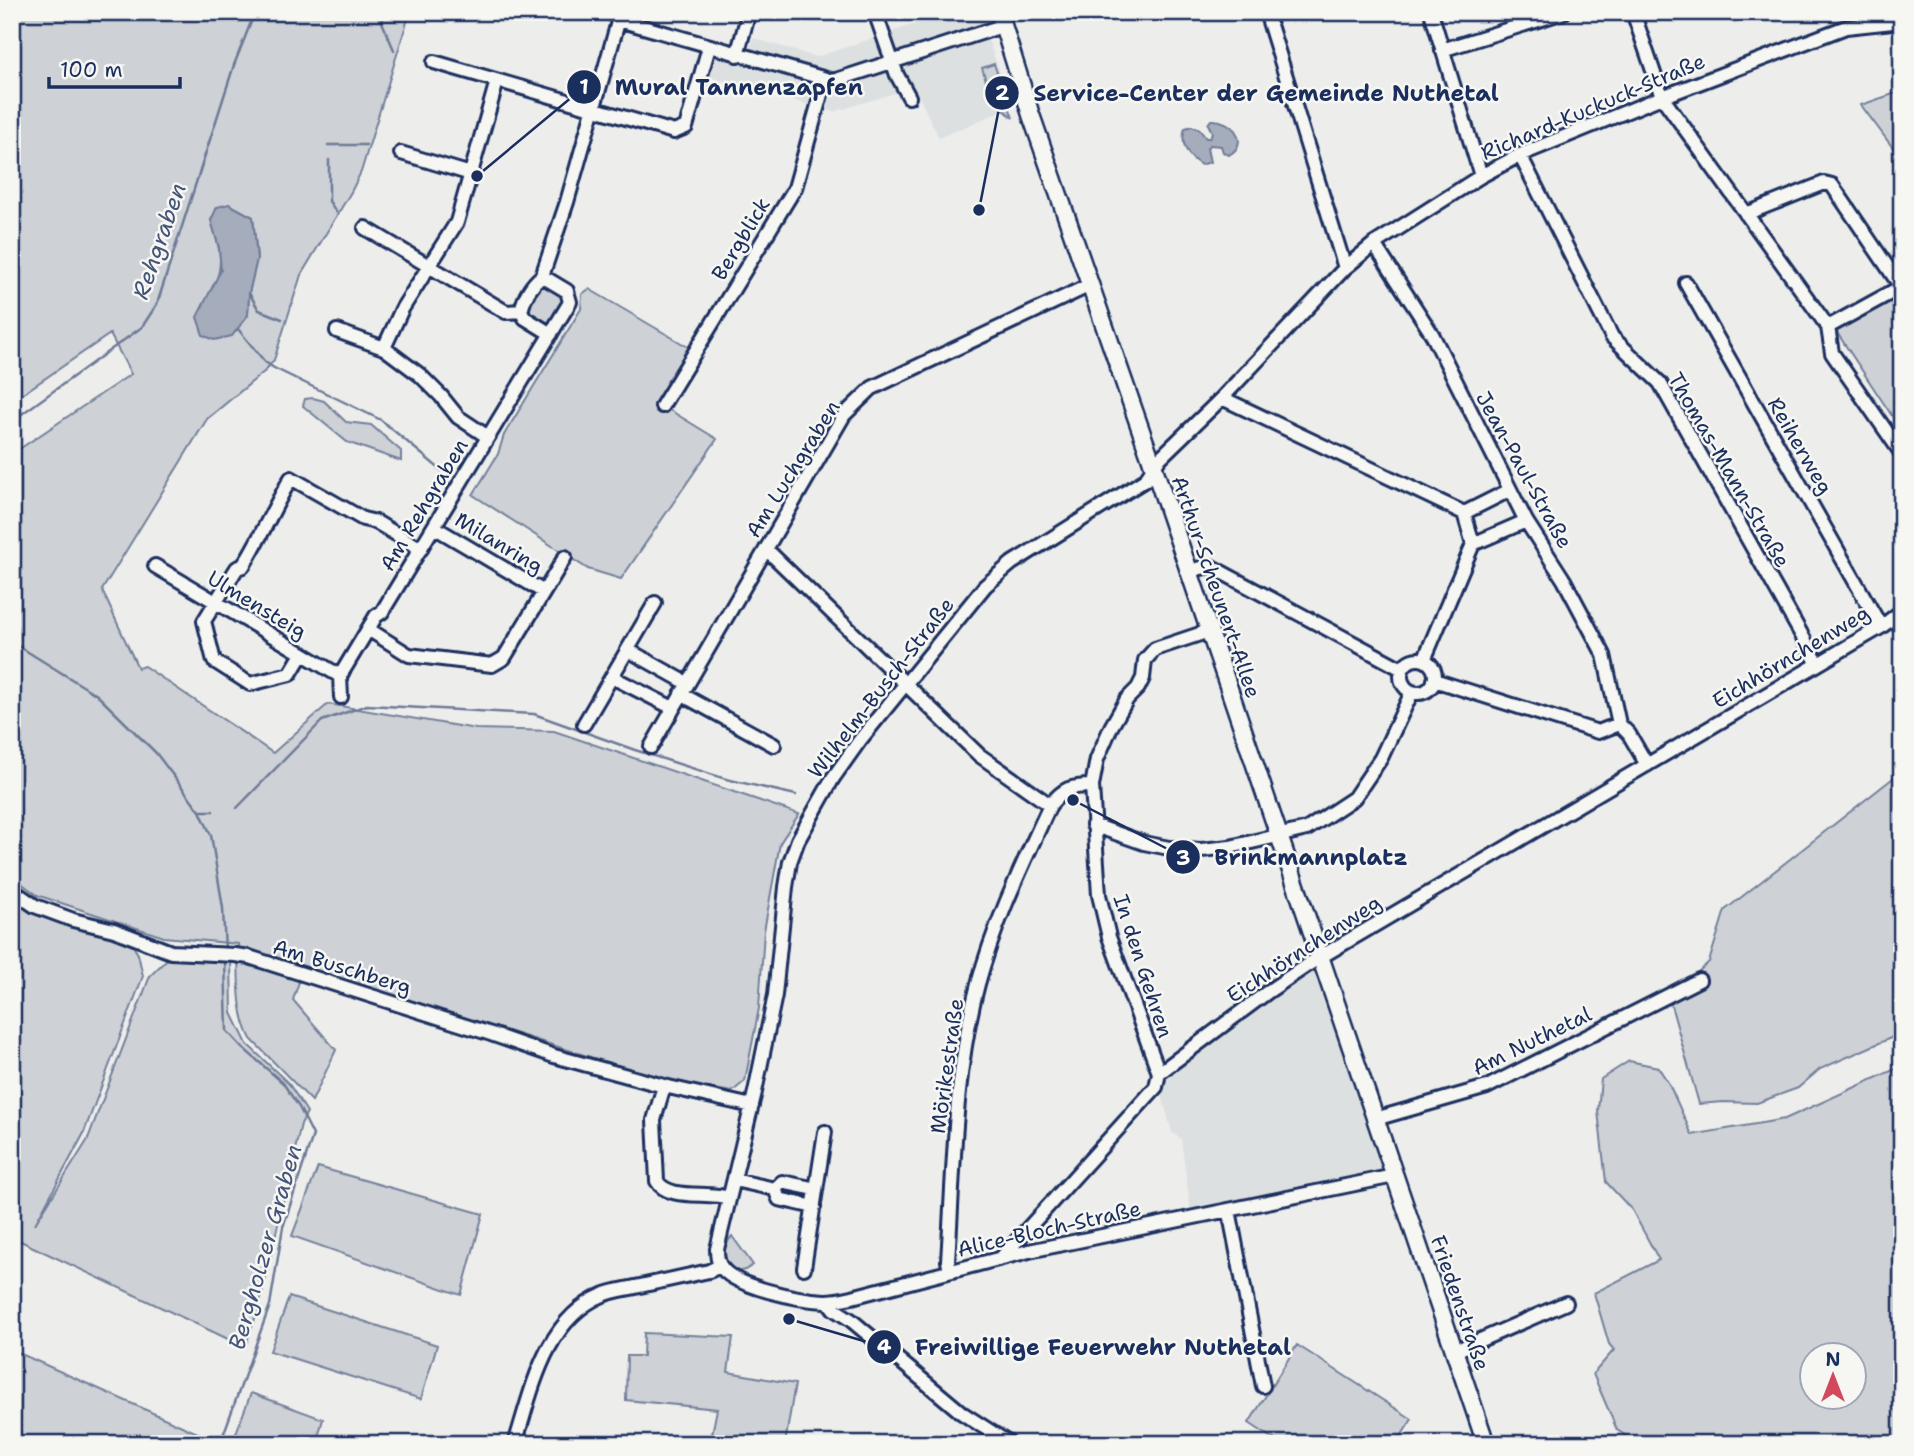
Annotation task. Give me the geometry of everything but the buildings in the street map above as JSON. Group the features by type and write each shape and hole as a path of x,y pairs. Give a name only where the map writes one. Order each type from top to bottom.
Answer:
{"main road":[{"name":"Arthur-Scheunert-Allee","path":"1000,19 1394,1176"},
{"name":"Friedenstraße","path":"1394,1176 1486,1444"}],"street":[{"path":"737,55 749,12"},
{"path":"875,12 892,62 909,97"},
{"path":"1266,12 1345,268"},
{"path":"1431,12 1481,176"},
{"path":"1442,50 1564,12"},
{"path":"1633,12 1662,96 1828,327 1832,353 1902,454"},
{"path":"551,334 525,318 521,311 523,301 542,276 620,16 709,47 825,80 839,80 892,62 1000,19"},
{"name":"Richard-Kuckuck-Straße","path":"1154,468 1160,458 1222,398 1345,268 1374,244 1481,176 1520,155 1662,96 1846,27 1902,21"},
{"path":"434,62 674,132 686,127 709,47"},
{"name":"Bergblick","path":"662,406 795,188 825,80"},
{"path":"384,348 402,309 457,222 497,81"},
{"path":"401,153 471,174"},
{"name":"Thomas-Mann-Straße","path":"1520,155 1612,337 1660,383 1818,664"},
{"path":"1746,214 1824,183 1832,185 1901,287 1828,327"},
{"path":"365,228 506,312 521,311"},
{"name":"Jean-Paul-Straße","path":"1374,244 1432,334 1526,521 1564,580 1604,654 1619,724"},
{"name":"Am Rehgraben","path":"341,697 341,676 368,629 421,549 570,302 567,291 542,276"},
{"name":"Reiherweg","path":"1686,284 1881,627"},
{"name":"Am Luchgraben","path":"651,747 844,415 873,387 1090,285"},
{"path":"337,331 384,348 419,374 458,417 488,437"},
{"path":"1222,398 1464,513 1473,544 1424,660"},
{"name":"Wilhelm-Busch-Straße","path":"720,1266 717,1249 752,1106 775,995 786,887 790,862 798,840 833,778 904,684 985,586 1012,563 1130,491 1145,480 1154,468"},
{"path":"302,653 290,674 250,684 214,662 204,621 237,568 243,566 258,543 270,513 291,478 363,519 376,522 421,549"},
{"path":"1464,513 1510,489"},
{"path":"1473,544 1526,521"},
{"name":"Milanring","path":"434,527 544,592"},
{"path":"766,549 979,755 1050,805 1058,795 1073,786 1092,786"},
{"name":"Milanring","path":"368,629 409,655 492,664 504,658 565,557"},
{"name":"Ulmensteig","path":"155,566 341,676"},
{"path":"1188,570 1210,566 1402,669"},
{"path":"584,724 655,604"},
{"name":"Eichhörnchenweg","path":"1001,1258 1156,1087 1159,1073 1269,991 1320,957 1881,627 1902,611"},
{"name":"In den Gehren","path":"1159,1073 1109,936 1099,895 1092,786 1097,759 1111,727 1143,678 1145,660 1155,649 1209,631"},
{"path":"628,650 774,745"},
{"path":"1411,660 1424,660 1433,668 1434,680 1426,691 1412,692 1402,683 1402,669 1411,660"},
{"path":"612,677 673,708"},
{"path":"1434,680 1598,732 1619,724 1629,734 1647,765"},
{"path":"1093,825 1144,843 1201,850 1230,847 1307,829 1354,797 1381,758 1412,692"},
{"name":"Mörikestraße","path":"950,1271 948,1261 958,1102 963,1055 977,986 992,936 1050,805"},
{"name":"Am Buschberg","path":"12,890 35,906 73,920 114,930 171,952 249,957 554,1056 664,1086 752,1106"},
{"name":"Am Nuthetal","path":"1375,1119 1487,1087 1699,980"},
{"path":"664,1086 654,1120 657,1181 660,1187 671,1193 716,1194 729,1198"},
{"path":"804,1268 825,1132"},
{"name":"Alice-Bloch-Straße","path":"720,1266 729,1277 771,1292 798,1299 828,1301 1001,1258 1394,1176"},
{"path":"734,1180 775,1189"},
{"path":"775,1189 782,1182 816,1189"},
{"path":"775,1189 779,1199 814,1207"},
{"path":"1229,1210 1263,1386"},
{"path":"514,1444 538,1372 551,1343 564,1323 582,1305 605,1294 709,1271 720,1266"},
{"path":"828,1301 834,1309 851,1320 962,1413 1010,1444"},
{"path":"1455,1351 1566,1303"}],"shaded area":[{"path":"12,12 410,12 361,172 301,275 274,360 265,371 207,419 102,590 138,668 144,666 273,753 328,704 476,729 554,731 799,814 780,843 764,931 759,1008 745,1081 732,1092 667,1081 304,967 293,1000 336,1050 312,1101 251,1039 241,1005 238,944 164,937 37,895 12,876 12,454 131,374 110,334 12,401","holes":["241,212 253,217 257,259 249,293 248,315 214,287 220,261 211,220"]},
{"path":"951,12 982,12 988,40 1013,106 939,138 914,87 834,112 705,76 712,53 745,63 753,38 816,57"},
{"path":"994,64 1013,118 992,99 982,68"},
{"path":"1902,91 1902,160 1861,105"},
{"path":"546,283 561,291 565,299 553,322 537,318 528,306 540,285"},
{"path":"589,289 695,351 663,406 717,439 621,579 588,569 473,495 498,454 504,435 581,309 582,294"},
{"path":"1902,293 1902,431 1836,331"},
{"path":"305,399 324,401 346,422 371,425 401,451 401,461 347,442 303,406"},
{"path":"1902,771 1902,1033 1820,1069 1798,1088 1757,1103 1699,1104 1669,998 1709,962 1725,910"},
{"path":"12,890 35,906 126,935 138,954 143,976 83,1135 35,1224 87,1141 150,976 168,958 231,959 232,1013 247,1044 289,1084 307,1112 301,1124 259,1307 245,1347 12,1237"},
{"path":"1313,969 1386,1175 1191,1213 1181,1139 1172,1133 1160,1088 1163,1075 1272,995"},
{"path":"1629,1061 1658,1067 1669,1084 1692,1135 1785,1119 1902,1066 1902,1444 1635,1444 1617,1430 1593,1374 1614,1350 1609,1344 1594,1293 1659,1260 1632,1210 1606,1182 1598,1111 1601,1079"},
{"path":"318,1167 483,1214 461,1295 292,1236"},
{"path":"732,1236 753,1265 745,1270 735,1272 725,1259 725,1250"},
{"path":"289,1297 437,1345 421,1399 270,1351"},
{"path":"644,1333 733,1337 728,1372 795,1384 785,1444 710,1444 717,1409 626,1400 627,1356 643,1356"},
{"path":"1297,1345 1412,1419 1396,1444 1281,1444 1249,1423"},
{"path":"12,1350 211,1439 209,1444 12,1444"},
{"path":"251,1393 323,1419 316,1444 232,1444"}],"water":[{"path":"1211,120 1232,127 1239,138 1238,144 1229,155 1223,152 1221,146 1210,145 1207,148 1210,162 1201,165 1186,149 1183,139 1185,128 1192,126 1199,129 1206,138 1210,138 1212,132 1208,124"},
{"path":"229,204 253,217 257,259 249,293 248,315 232,336 214,340 203,335 197,317 221,270 219,248 211,220 217,207"}],"waterway":[{"name":"Rehgraben","path":"12,421 142,327 157,304 234,65 255,12"},
{"path":"384,12 382,22 394,50"},
{"path":"568,12 577,15"},
{"path":"328,145 366,145"},
{"path":"329,160 329,201 336,212"},
{"path":"249,293 259,310 282,319"},
{"path":"238,329 265,362 381,420 442,471"},
{"name":"Bergholzer Graben","path":"12,642 97,695 156,753 200,811 211,835 223,908 225,951"},
{"path":"237,808 322,721 367,705 534,714 726,779 796,795"},
{"path":"200,811 213,811"},
{"name":"Bergholzer Graben","path":"220,1444 270,1305 283,1227 313,1135 283,1083 227,1031 225,960"}],"place":[{"name":"Mural Tannenzapfen","path":"477,176"},
{"name":"Service-Center der Gemeinde Nuthetal","path":"979,210"},
{"name":"Brinkmannplatz","path":"1073,800"},
{"name":"Freiwillige Feuerwehr Nuthetal","path":"789,1319"}]}
